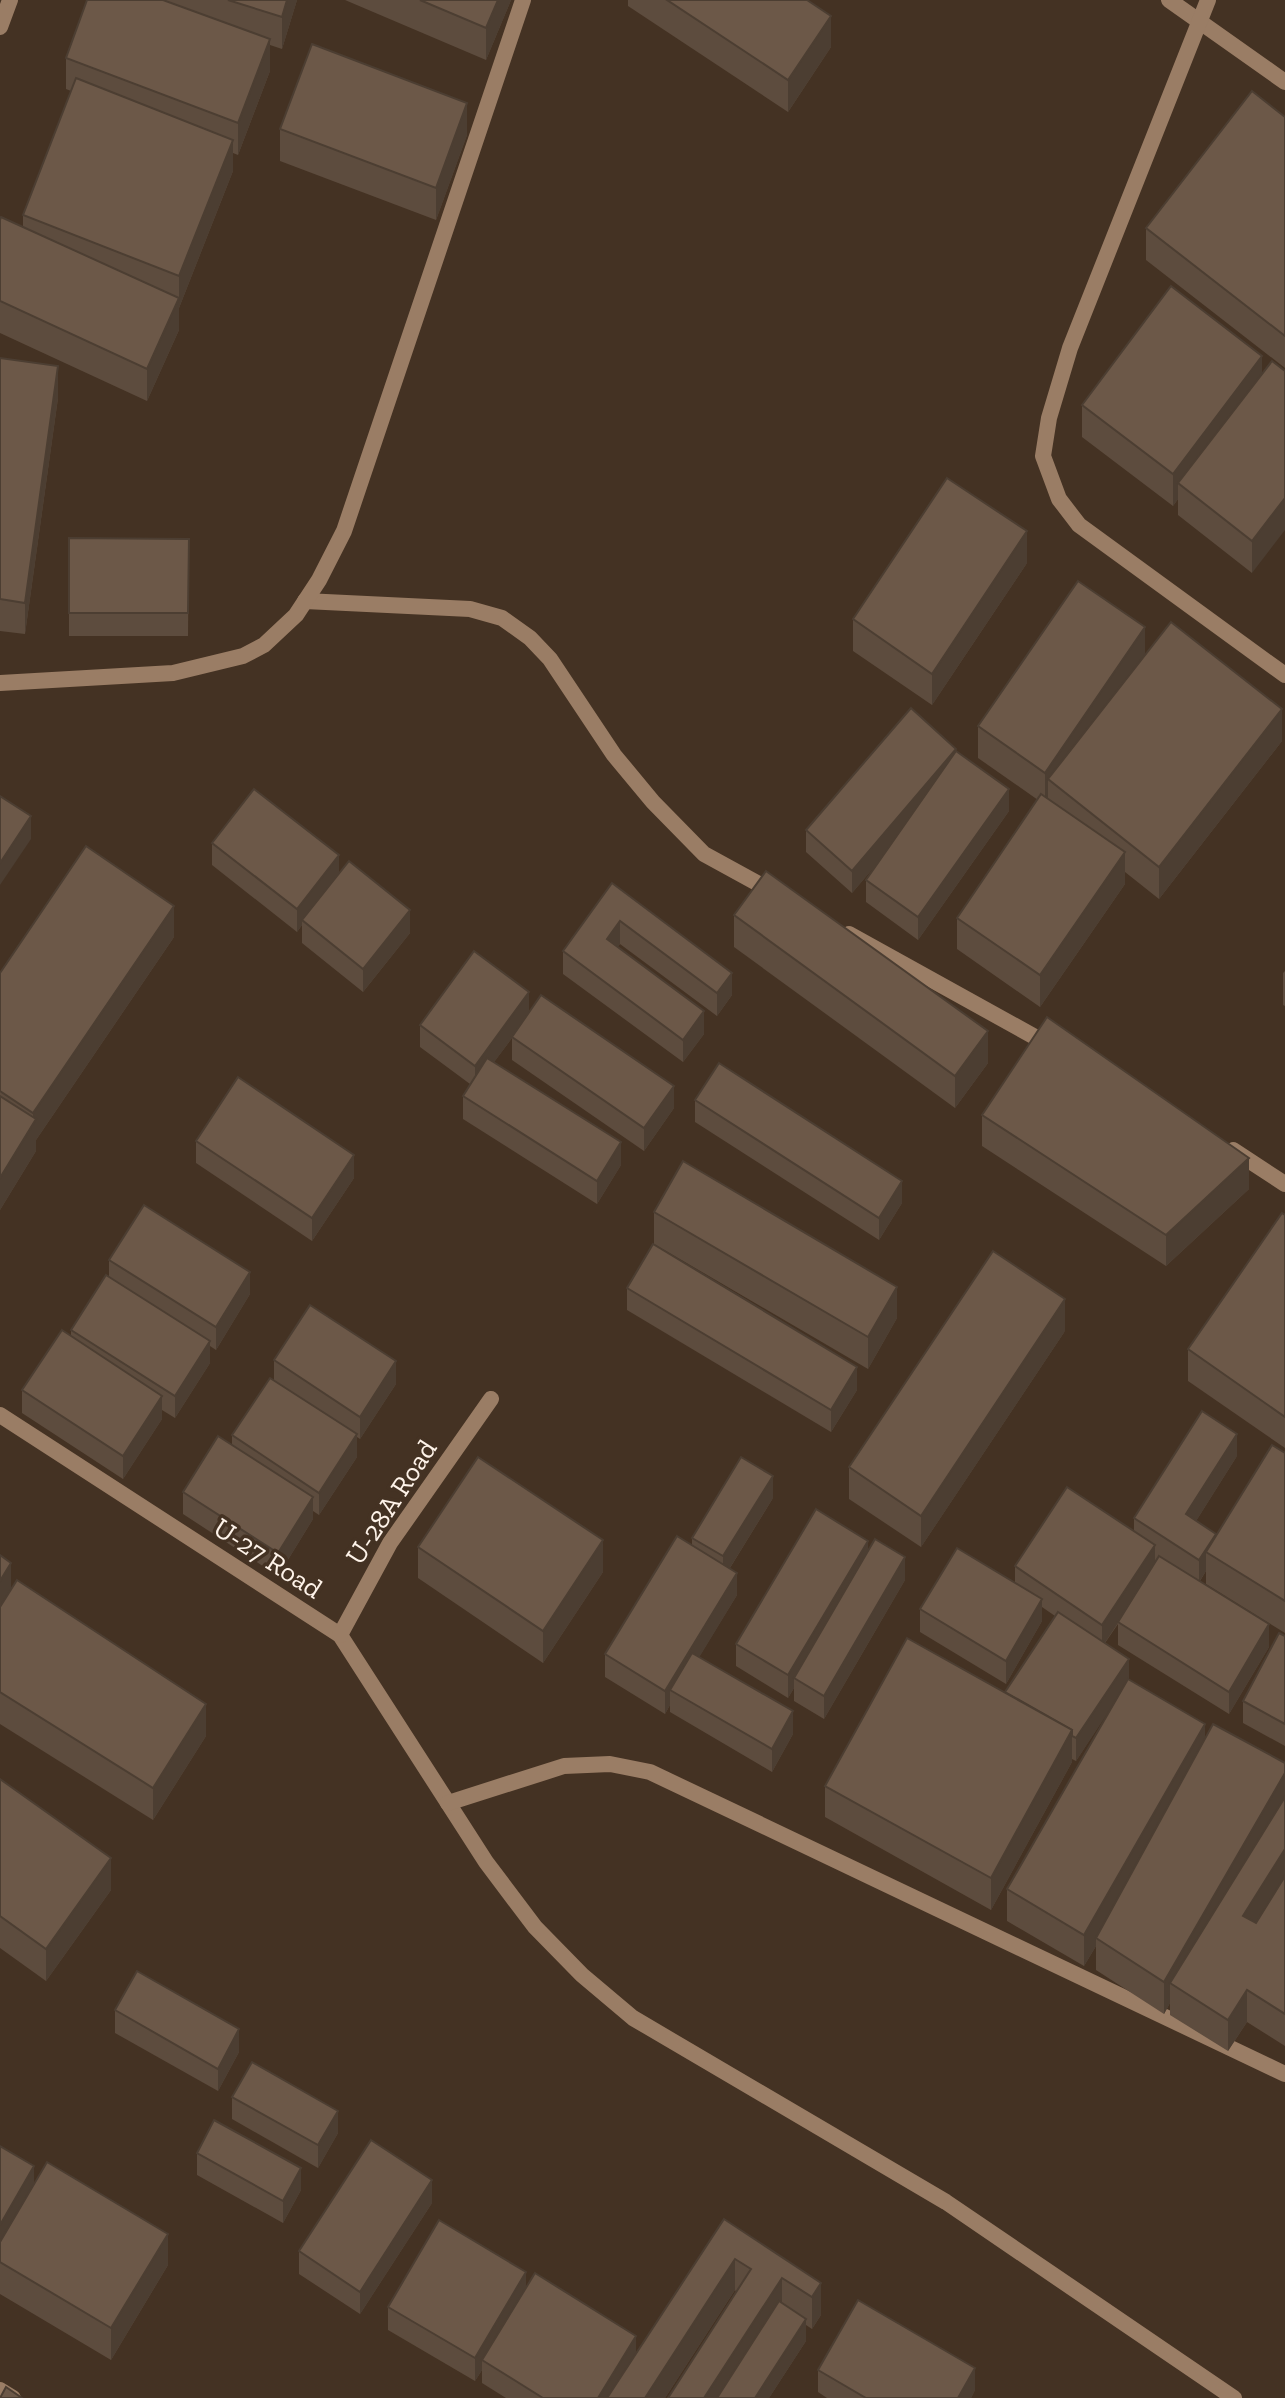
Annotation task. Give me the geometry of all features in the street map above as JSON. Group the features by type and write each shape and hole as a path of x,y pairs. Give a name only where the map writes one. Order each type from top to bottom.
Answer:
{"street":[{"path":"0,27 10,0"},
{"path":"0,683 173,673 228,661 264,645 296,615 344,531 523,0"},
{"path":"1169,0 1285,82"},
{"path":"1208,0 1070,348 1049,418 1043,456 1059,499 1079,525 1285,675"},
{"path":"305,601 470,609 502,618 530,638 550,659 614,755 653,802 704,854 787,900"},
{"path":"828,923 1064,1053"},
{"path":"1213,1138 1285,1184"},
{"name":"U-28A Road","path":"340,1635 390,1543 491,1399"},
{"name":"U-27 Road","path":"0,1415 340,1635 486,1862 535,1927 582,1975 633,2018 946,2202 1234,2398"},
{"path":"448,1803 564,1766 610,1764 650,1772 1285,2074"},
{"path":"0,2390 13,2398"}],"building":[{"path":"87,0 163,0 270,39 238,123 66,58"},
{"path":"228,0 287,0 282,17"},
{"path":"420,0 498,0 486,28"},
{"path":"667,0 807,0 831,16 788,80"},
{"path":"312,44 467,103 436,188 280,129"},
{"path":"76,78 233,140 179,276 23,215"},
{"path":"1252,91 1285,117 1285,336 1146,228"},
{"path":"1,217 179,298 147,369 0,301"},
{"path":"1171,286 1262,356 1173,474 1082,405"},
{"path":"0,358 58,366 25,603 0,599"},
{"path":"1272,361 1285,371 1285,498 1252,541 1178,483"},
{"path":"947,478 1027,531 932,674 853,619"},
{"path":"69,538 189,539 188,613 69,613"},
{"path":"1078,581 1145,627 1045,773 978,726"},
{"path":"1171,622 1282,709 1159,867 1048,779"},
{"path":"911,708 956,749 852,871 806,830"},
{"path":"956,751 1009,789 918,917 866,880"},
{"path":"254,789 339,855 297,909 212,843"},
{"path":"1041,794 1125,852 1040,975 957,918"},
{"path":"0,796 31,816 0,863"},
{"path":"86,846 174,906 33,1113 0,1091 0,973"},
{"path":"349,861 410,910 363,969 302,920"},
{"path":"766,871 988,1031 955,1076 734,915"},
{"path":"612,883 732,973 717,993 620,921 607,939 704,1011 683,1040 563,951"},
{"path":"474,951 529,992 475,1066 420,1025"},
{"path":"541,995 674,1086 644,1128 512,1037"},
{"path":"1047,1017 1249,1158 1166,1235 982,1115"},
{"path":"487,1058 621,1142 597,1181 463,1096"},
{"path":"719,1063 902,1181 879,1218 695,1100"},
{"path":"238,1077 354,1155 312,1218 196,1141"},
{"path":"0,1096 36,1119 0,1178"},
{"path":"683,1161 897,1287 868,1337 654,1212"},
{"path":"144,1205 250,1272 216,1327 109,1260"},
{"path":"1282,1213 1285,1215 1285,1417 1188,1349"},
{"path":"653,1244 857,1367 831,1410 627,1288"},
{"path":"993,1251 1065,1299 921,1516 849,1467"},
{"path":"106,1275 210,1341 175,1396 71,1330"},
{"path":"310,1305 396,1361 360,1417 274,1360"},
{"path":"62,1330 162,1396 123,1456 22,1390"},
{"path":"270,1378 357,1434 319,1493 232,1435"},
{"path":"1202,1411 1237,1434 1186,1514 1216,1534 1199,1560 1134,1518"},
{"path":"218,1436 313,1497 278,1553 183,1492"},
{"path":"1272,1445 1285,1453 1285,1601 1206,1552"},
{"path":"478,1457 603,1540 543,1631 418,1547"},
{"path":"741,1457 773,1476 723,1556 692,1538"},
{"path":"1067,1487 1155,1545 1102,1625 1015,1566"},
{"path":"816,1509 868,1541 788,1675 736,1644"},
{"path":"677,1536 737,1573 665,1691 605,1654"},
{"path":"875,1539 905,1557 824,1696 794,1678"},
{"path":"957,1548 1042,1599 1006,1661 920,1609"},
{"path":"0,1555 11,1563 0,1581"},
{"path":"1159,1556 1269,1624 1229,1692 1118,1622"},
{"path":"17,1580 206,1704 153,1788 0,1692 0,1607"},
{"path":"1058,1612 1129,1659 1076,1738 1072,1736 1072,1730 1005,1692"},
{"path":"1279,1633 1285,1636 1285,1724 1243,1701"},
{"path":"907,1638 1072,1730 991,1878 825,1786"},
{"path":"692,1653 793,1711 772,1749 670,1690"},
{"path":"1128,1679 1205,1724 1084,1935 1007,1889"},
{"path":"1213,1724 1285,1763 1285,1773 1164,1982 1096,1938"},
{"path":"0,1779 111,1858 46,1949 0,1916"},
{"path":"1285,1797 1285,1849 1243,1916 1256,1923 1285,1876 1285,2014 1247,1990 1228,2020 1170,1983"},
{"path":"137,1971 239,2029 218,2069 115,2010"},
{"path":"252,2062 338,2111 318,2145 232,2097"},
{"path":"214,2120 301,2168 283,2201 197,2153"},
{"path":"371,2140 432,2180 360,2292 299,2251"},
{"path":"0,2146 34,2166 0,2225"},
{"path":"47,2162 168,2234 111,2328 0,2262 0,2242"},
{"path":"724,2219 821,2283 812,2297 782,2278 704,2398 668,2398 751,2269 735,2259 645,2398 607,2398"},
{"path":"439,2220 526,2272 475,2358 388,2307"},
{"path":"535,2273 636,2336 598,2398 543,2398 482,2360"},
{"path":"858,2300 975,2368 958,2398 866,2398 818,2370"},
{"path":"779,2301 806,2319 755,2398 717,2398"},
{"path":"6,2387 22,2398 0,2398"}]}
